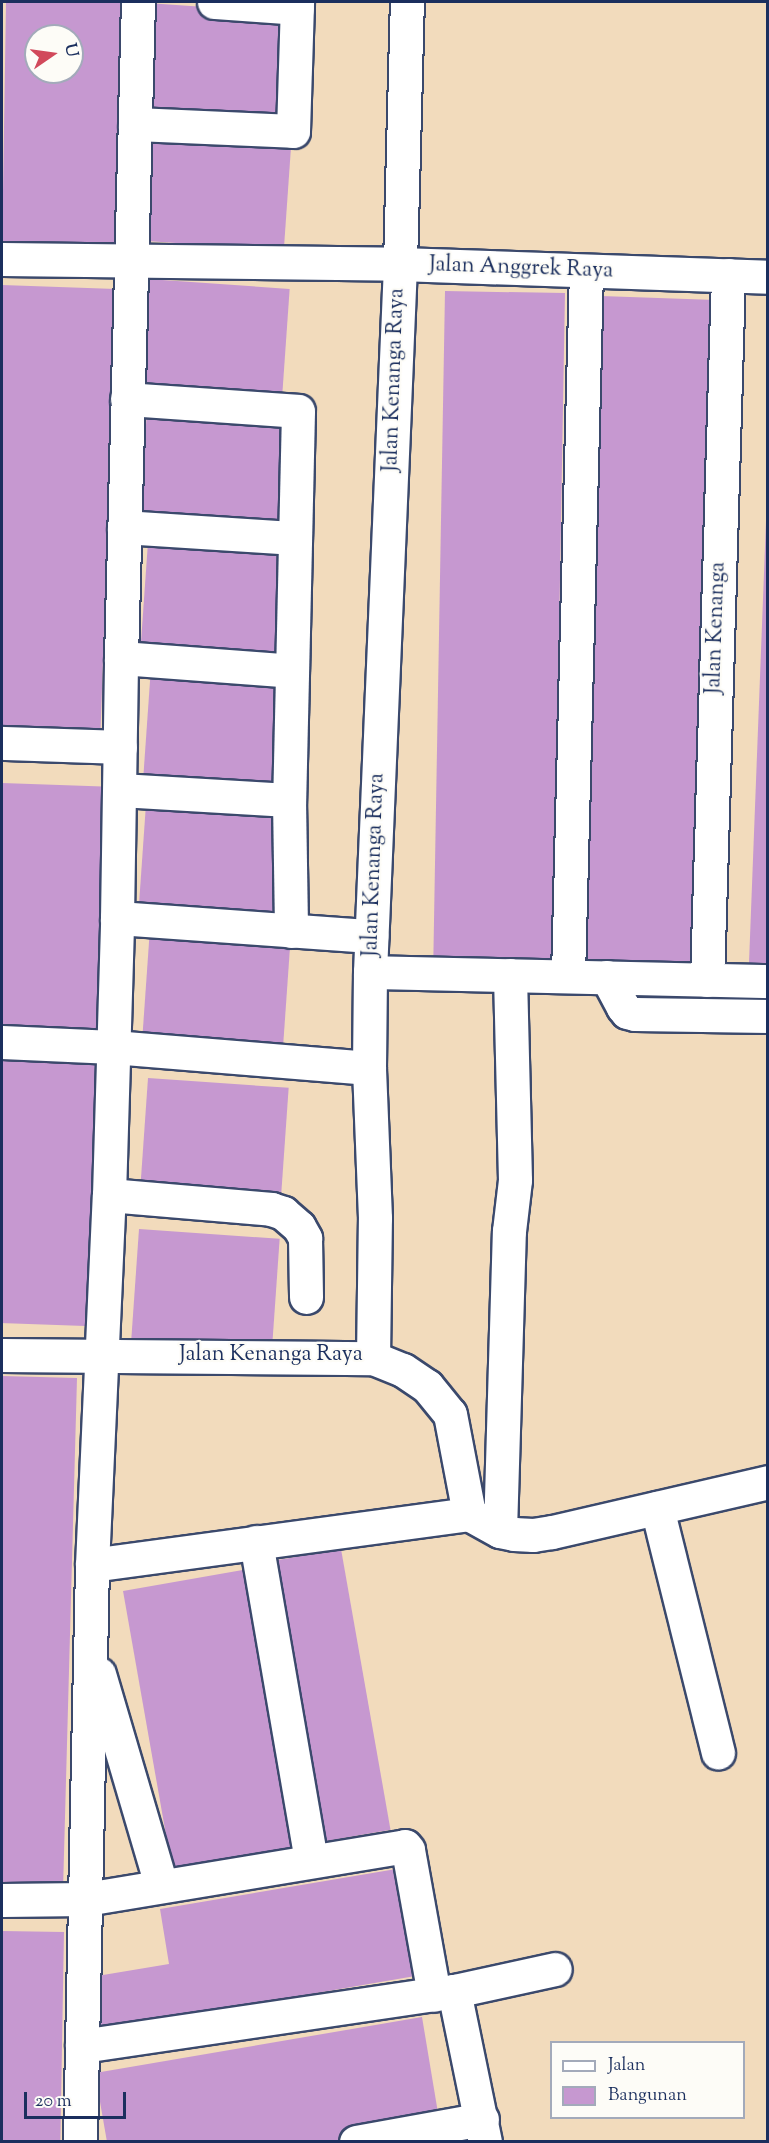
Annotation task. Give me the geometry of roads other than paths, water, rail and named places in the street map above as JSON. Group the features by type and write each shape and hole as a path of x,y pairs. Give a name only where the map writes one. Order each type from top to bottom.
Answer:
{"street":[{"path":"80,2142 92,1565 103,1356 117,918 124,527 138,2"},
{"path":"135,124 293,131 297,5 214,2"},
{"name":"Jalan Kenanga Raya","path":"2,1355 373,1358 375,1218 369,1068 370,972 400,264 407,2"},
{"name":"Jalan Anggrek Raya","path":"2,259 400,264 768,277"},
{"path":"568,976 586,272"},
{"name":"Jalan Kenanga","path":"707,980 728,275"},
{"path":"127,399 298,411 290,800 291,931"},
{"path":"124,527 295,538"},
{"path":"121,658 292,671"},
{"path":"2,743 120,747"},
{"path":"120,790 290,800"},
{"path":"117,918 372,936"},
{"path":"370,972 768,981"},
{"path":"500,1531 509,1232 515,1180 510,975"},
{"path":"607,977 627,1012 635,1014 768,1016"},
{"path":"2,1042 113,1047 369,1068"},
{"path":"109,1196 272,1209 283,1213 299,1227 306,1238 306,1298"},
{"path":"373,1358 403,1370 426,1386 450,1414 469,1514"},
{"path":"92,1565 469,1514 500,1531 533,1535 768,1482"},
{"path":"657,1508 718,1752"},
{"path":"256,1542 312,1860"},
{"path":"90,1644 161,1885"},
{"path":"2,1900 86,1899 400,1846 407,1848 444,1993 483,2130 356,2142"},
{"path":"82,2046 444,1993 555,1969"}]}
